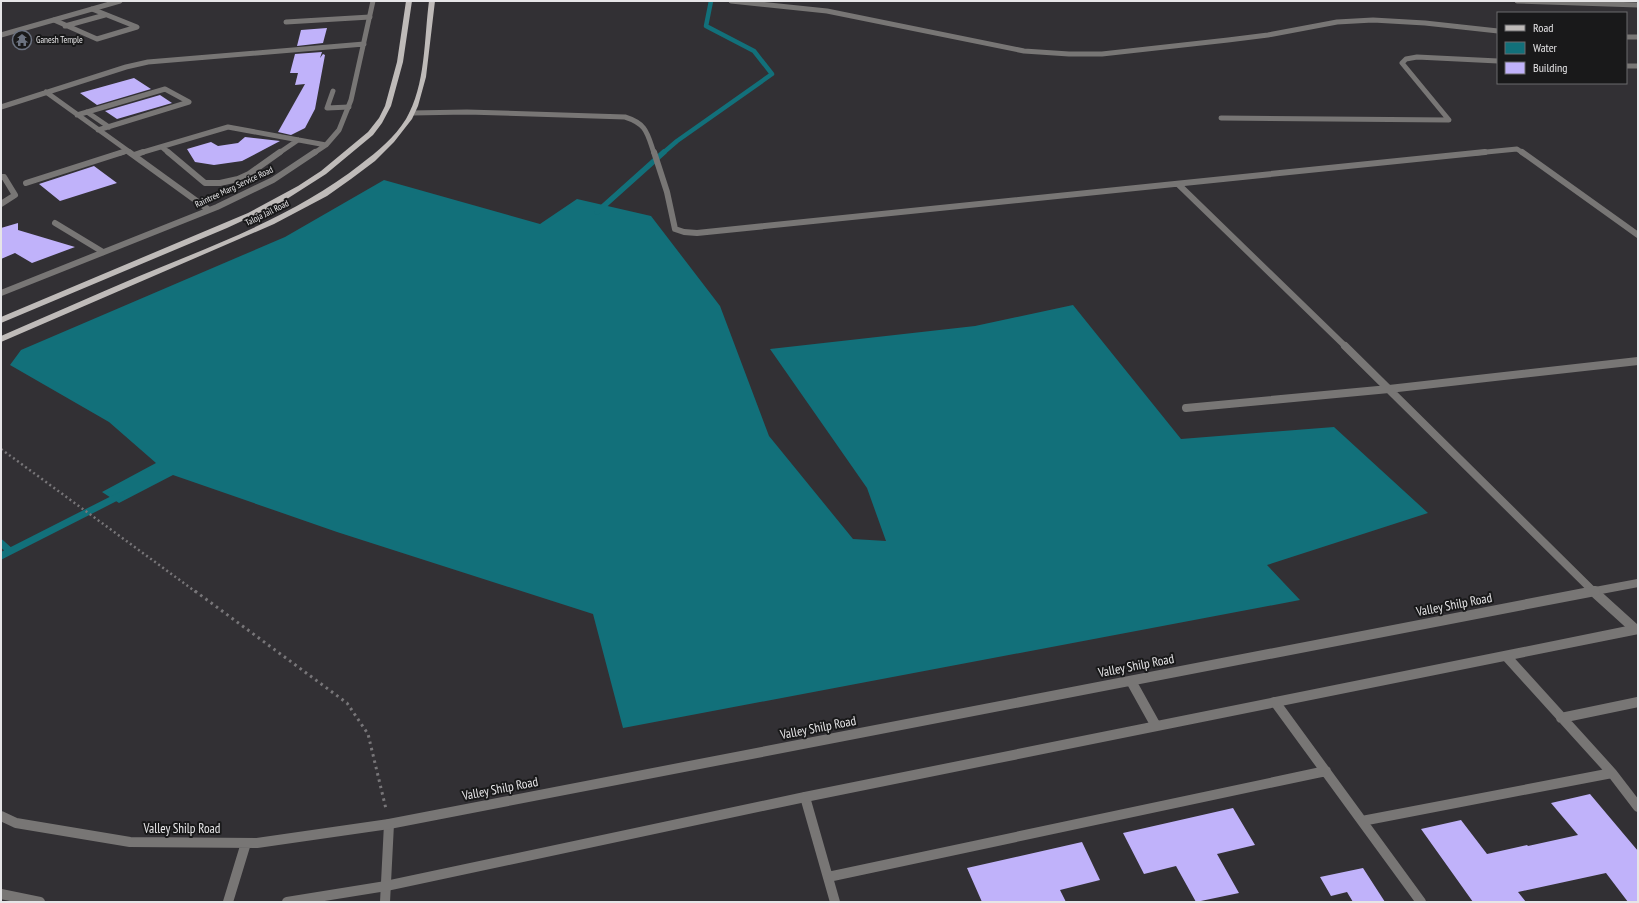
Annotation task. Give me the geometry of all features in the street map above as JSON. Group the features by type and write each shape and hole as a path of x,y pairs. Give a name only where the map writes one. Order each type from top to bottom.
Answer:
{"main road":[{"name":"Taloja Jail Road","path":"1,320 191,241 256,212 308,183 338,163 374,129 387,108 393,92 409,1"},
{"name":"Taloja Jail Road","path":"1,339 277,220 305,205 364,166 401,130 412,113 420,91 432,1"}],"street":[{"path":"1,34 120,1"},
{"name":"Raintree Marg Service Road","path":"1,293 209,210 272,180 326,145 339,130 349,107 373,1"},
{"path":"731,1 827,11 1024,51 1069,54 1102,54 1228,40 1268,35 1337,22 1373,20 1425,22 1497,31"},
{"path":"1516,1 1638,5"},
{"path":"54,20 97,39 137,27 92,9"},
{"path":"65,26 104,15"},
{"path":"286,22 370,17"},
{"path":"1627,37 1638,37"},
{"path":"1,106 121,68 148,62 364,44"},
{"path":"1222,118 1449,120 1402,63 1406,59 1417,57 1497,61"},
{"path":"1627,66 1638,66"},
{"path":"77,115 165,89 189,102 98,130"},
{"path":"333,91 327,108 349,107"},
{"path":"46,92 209,210"},
{"path":"87,112 109,127"},
{"path":"412,113 467,112 625,117 637,121 646,129 668,192 675,229 684,232 697,233 1517,149 1638,235"},
{"path":"134,155 228,127 326,145"},
{"path":"162,147 205,182 220,183 238,179 249,174 298,140"},
{"path":"26,183 127,151"},
{"path":"1,177 4,177 15,195 1,204"},
{"path":"1178,184 1389,389 1594,592 1637,629"},
{"path":"55,224 103,252"},
{"path":"1186,408 1389,389 1638,361"},
{"name":"Valley Shilp Road","path":"1,816 16,823 130,842 257,843 389,824 1638,584"},
{"path":"287,902 386,886 805,797 1637,629"},
{"path":"1506,656 1612,774 1638,807"},
{"path":"1131,681 1156,726"},
{"path":"1275,702 1421,902"},
{"path":"1562,718 1638,702"},
{"path":"828,877 1326,771"},
{"path":"1362,821 1612,774"},
{"path":"805,797 835,902"},
{"path":"385,902 389,824"},
{"path":"228,902 246,843"},
{"path":"1,894 40,902"}],"path":[{"path":"1,449 347,703 368,734 389,824"}],"water":[{"path":"384,180 540,224 577,199 651,216 720,306 769,436 853,539 886,541 867,488 770,349 975,326 1073,305 1181,439 1334,427 1428,513 1267,565 1300,600 623,728 593,614 337,532 173,475 119,503 102,492 156,463 109,422 10,365 21,350 285,237"}],"building":[{"path":"327,28 323,43 297,46 301,30"},
{"path":"322,52 320,58 323,54 325,55 315,109 305,128 291,135 278,132 305,84 295,85 298,73 290,73 295,54"},
{"path":"134,78 151,89 97,105 80,93"},
{"path":"160,95 172,103 117,119 105,111"},
{"path":"245,137 280,141 242,161 214,165 195,162 187,149 211,142 218,146 238,143"},
{"path":"94,166 117,183 60,201 39,184"},
{"path":"18,223 18,230 75,247 32,263 15,253 1,259 1,228"},
{"path":"1590,794 1638,851 1638,902 1628,902 1606,873 1518,892 1526,902 1473,902 1421,829 1461,820 1487,854 1528,846 1578,835 1551,803"},
{"path":"1233,808 1255,845 1217,854 1239,893 1196,902 1176,866 1144,874 1123,833"},
{"path":"1082,842 1100,880 1060,890 1066,902 982,902 967,868"},
{"path":"1363,868 1385,902 1353,902 1347,892 1331,896 1320,877"}],"waterway":[{"path":"663,153 677,141 772,74 754,51 706,26 711,1"},
{"path":"597,212 664,152"},
{"path":"1,556 121,495"},
{"path":"1,543 10,551"}],"place":[{"name":"Ganesh Temple","path":"22,40"}]}
